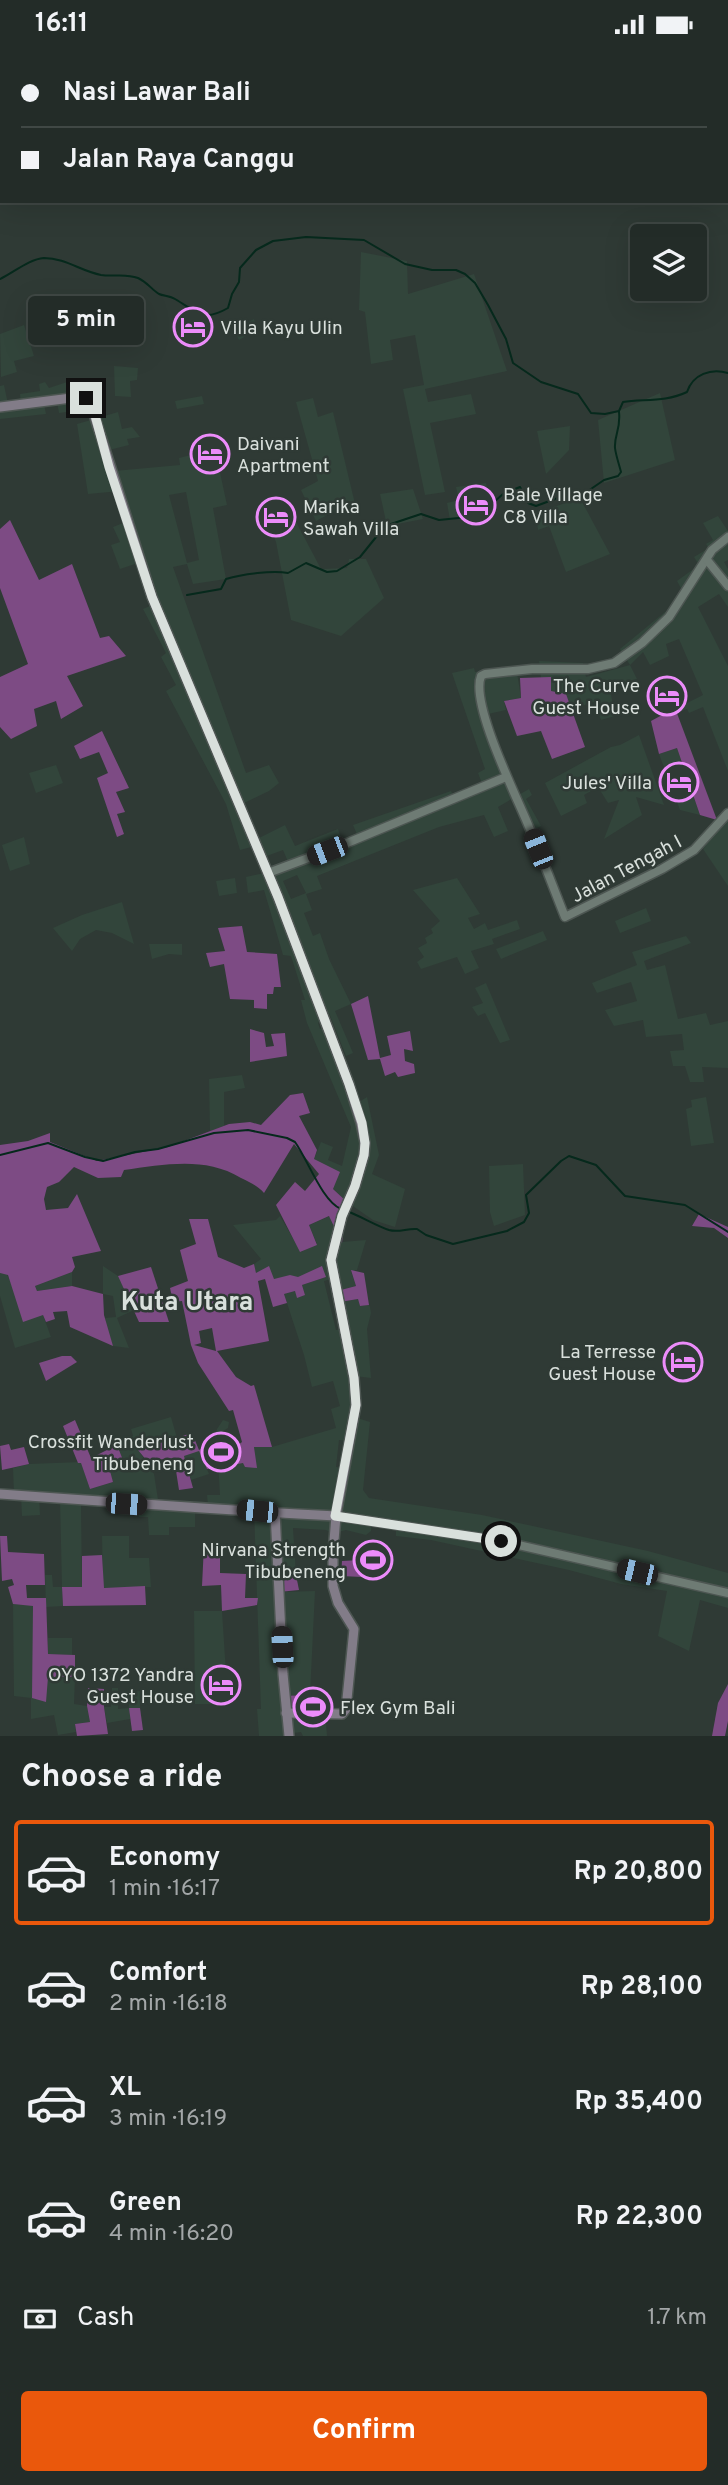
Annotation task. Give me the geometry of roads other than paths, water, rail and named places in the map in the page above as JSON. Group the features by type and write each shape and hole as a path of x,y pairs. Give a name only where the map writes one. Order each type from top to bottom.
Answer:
{"main road":[{"path":"0,407 79,397 90,401 152,597 268,873 349,1084 365,1143 360,1169 342,1216 331,1258 354,1378 356,1405 335,1516 333,1586 338,1604 354,1629 346,1710 342,1714 286,1713"},
{"path":"0,1495 335,1516"},
{"path":"275,1512 289,1736"}],"street":[{"path":"268,873 506,777 485,714 479,683 481,675 492,672 588,669 614,663 642,643 669,617 716,545 728,537"},
{"path":"707,560 728,586"},
{"name":"Jalan Tengah I","path":"506,777 565,917 662,869 694,850 728,813"},
{"path":"335,1516 501,1541 728,1593"}],"waterway":[{"path":"0,279 33,261 52,259 101,275 138,278 159,294 173,298 200,314 212,315 228,308 239,282 240,268 256,250 273,241 306,237 364,240 405,264 432,270 456,270 465,274 475,283 488,305 506,339 513,363 541,382 578,394 591,413 619,411 623,402 679,395 687,392 703,374 715,371 728,373"},
{"path":"187,595 221,589 226,579 233,577 266,572 288,573 306,563 327,572 337,571 360,557 385,526 421,514 439,520 478,516 503,494 520,487 528,503 536,506 563,496 588,491 621,472 615,448 619,412"},
{"path":"0,1155 48,1143 103,1161 214,1133 248,1130 295,1142 328,1198 341,1209"},
{"path":"347,1211 389,1230 417,1229 453,1244 507,1231 524,1222 529,1213 526,1195 569,1156 596,1165 625,1196 685,1205 728,1232"}],"place":[{"name":"Villa Kayu Ulin","path":"193,327"},
{"name":"Daivani Apartment","path":"210,454"},
{"name":"Bale Village C8 Villa","path":"476,505"},
{"name":"Marika Sawah Villa","path":"276,517"},
{"name":"The Curve Guest House","path":"667,696"},
{"name":"Jules' Villa","path":"679,782"},
{"name":"La Terresse Guest House","path":"683,1362"},
{"name":"Crossfit Wanderlust Tibubeneng","path":"221,1452"},
{"name":"Nirvana Strength Tibubeneng","path":"373,1560"},
{"name":"OYO 1372 Yandra Guest House","path":"221,1685"},
{"name":"Flex Gym Bali","path":"313,1707"}],"district":[{"name":"Kuta Utara","path":"187,1301"}]}
